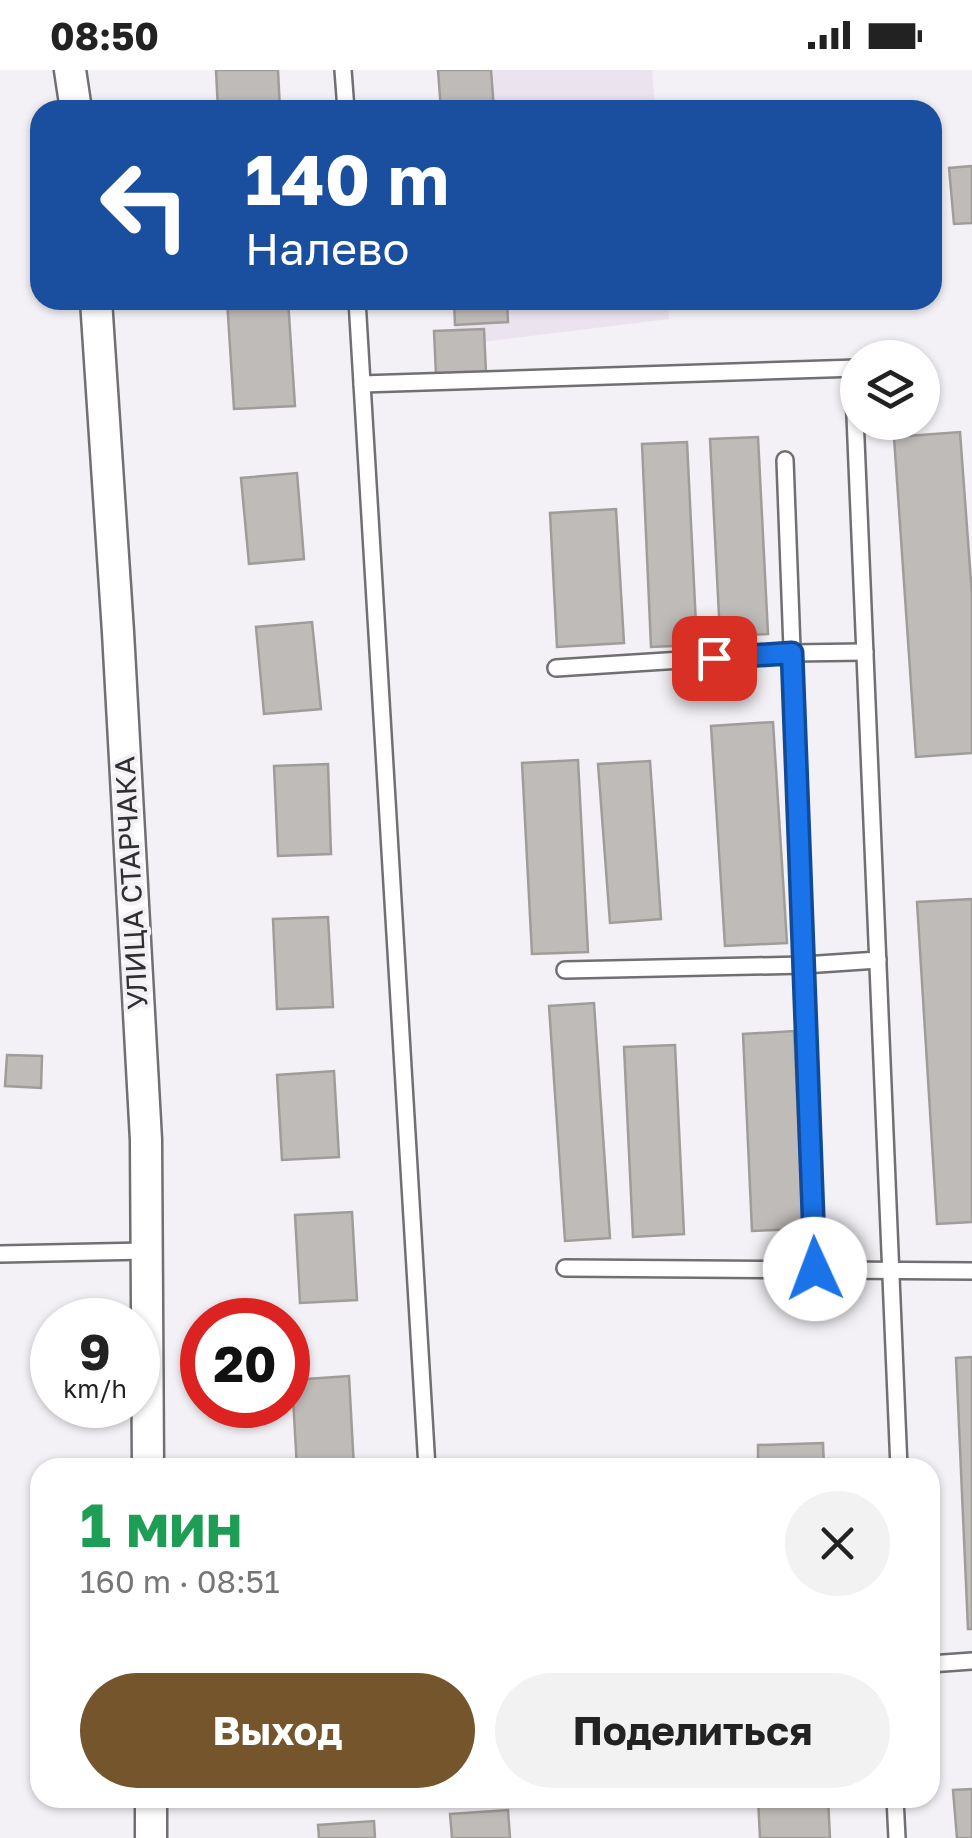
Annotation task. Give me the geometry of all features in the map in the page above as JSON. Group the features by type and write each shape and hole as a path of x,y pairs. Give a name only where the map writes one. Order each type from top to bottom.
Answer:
{"street":[{"path":"70,70 74,100"},
{"name":"УЛИЦА СТАРЧАКА","path":"97,310 144,1101 148,1458"},
{"path":"151,1808 151,1838"}],"lane":[{"path":"343,70 345,100"},
{"path":"358,310 427,1458"},
{"path":"362,384 840,368"},
{"path":"858,440 899,1458"},
{"path":"785,460 815,1269"},
{"path":"556,668 865,652"},
{"path":"566,970 878,960"},
{"path":"0,1254 146,1251"},
{"path":"565,1268 972,1271"},
{"path":"940,1663 972,1661"},
{"path":"896,1808 897,1838"}],"shaded area":[{"path":"439,70 652,70 654,100 440,100"},
{"path":"454,310 669,310 669,319 456,345"}],"building":[{"path":"216,70 278,70 280,100 218,100"},
{"path":"438,70 491,70 493,100 440,100"},
{"path":"972,166 972,223 954,224 949,168"},
{"path":"228,310 289,310 295,406 234,409"},
{"path":"454,310 507,310 508,322 455,325"},
{"path":"484,329 486,373 436,375 434,331"},
{"path":"960,432 972,595 972,753 916,757 894,440 940,440 940,434"},
{"path":"758,437 768,634 720,636 710,439"},
{"path":"687,442 697,645 651,647 642,444"},
{"path":"297,473 304,559 249,564 241,478"},
{"path":"616,509 624,643 557,647 550,513"},
{"path":"312,622 321,709 264,714 256,627"},
{"path":"773,722 787,943 725,946 711,726"},
{"path":"578,760 588,952 532,954 522,763"},
{"path":"650,761 661,919 610,923 598,764"},
{"path":"328,764 331,854 278,856 274,766"},
{"path":"972,899 972,1222 937,1224 917,902"},
{"path":"328,917 333,1007 277,1009 273,919"},
{"path":"594,1003 610,1238 565,1241 549,1006"},
{"path":"794,1031 803,1229 752,1231 743,1034"},
{"path":"675,1045 684,1234 633,1237 624,1047"},
{"path":"7,1055 42,1056 41,1088 5,1086"},
{"path":"334,1071 339,1157 282,1160 277,1075"},
{"path":"352,1212 357,1300 310,1302 310,1298 300,1298 295,1215"},
{"path":"972,1357 972,1629 968,1629 956,1358"},
{"path":"349,1376 353,1458 296,1458 295,1428 310,1428 310,1379"},
{"path":"823,1443 824,1458 758,1458 758,1445"},
{"path":"972,1789 972,1838 957,1838 953,1790"},
{"path":"758,1808 828,1808 830,1838 760,1838"},
{"path":"508,1810 510,1838 452,1838 450,1814"},
{"path":"374,1821 375,1838 319,1838 318,1825"}],"route":[{"path":"714,658 792,653 815,1269"}]}
